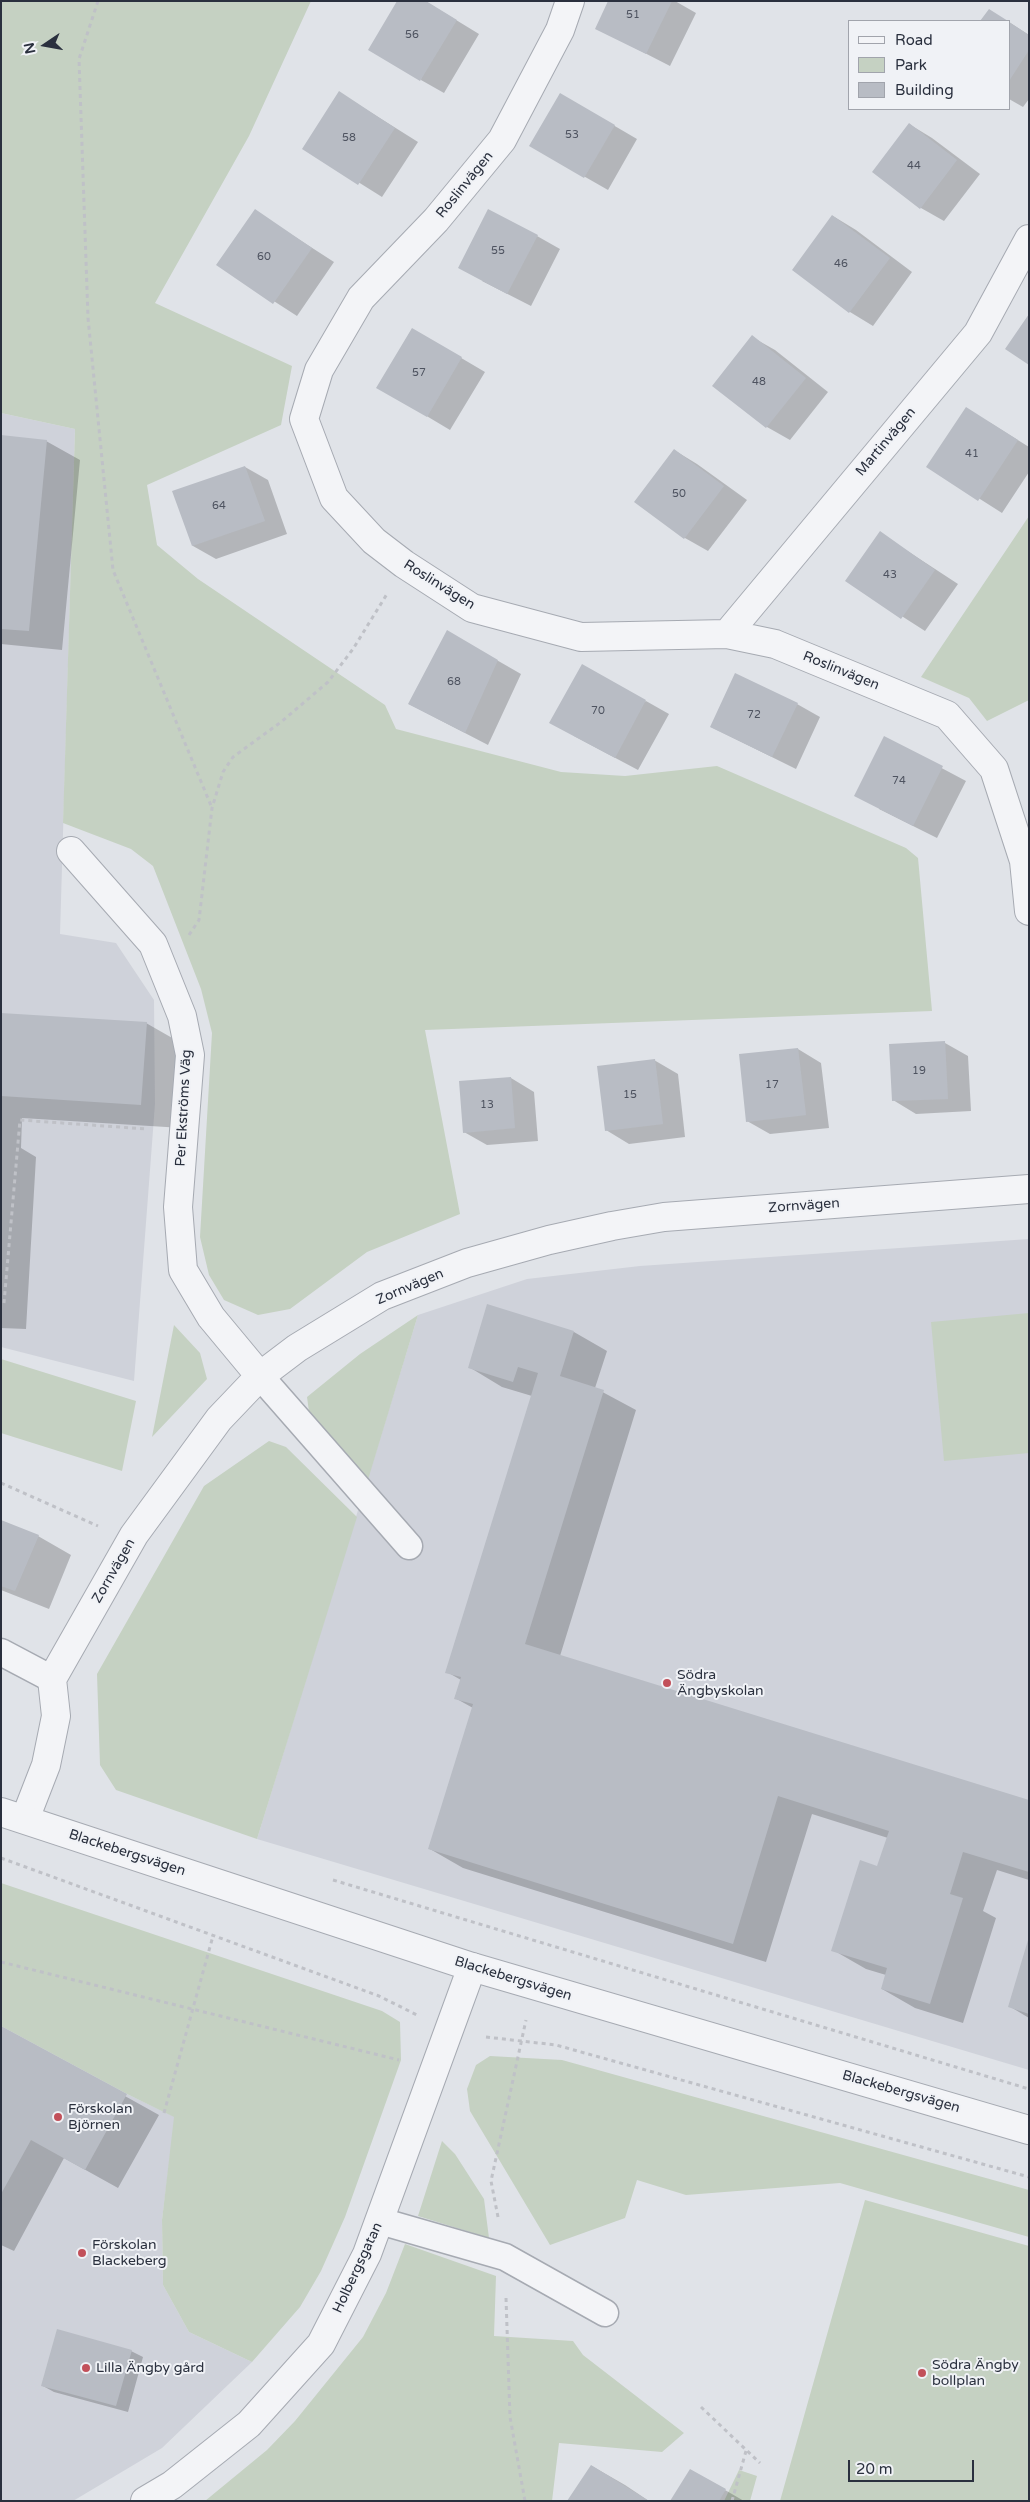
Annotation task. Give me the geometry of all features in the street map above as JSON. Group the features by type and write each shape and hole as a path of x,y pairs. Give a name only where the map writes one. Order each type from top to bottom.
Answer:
{"street":[{"name":"Roslinvägen","path":"570,1 560,30 502,140 436,220 361,298 319,370 304,419 334,498 374,541 404,564 472,608 581,637 727,634 775,644 947,715 994,769 1024,861 1029,911"},
{"name":"Martinvägen","path":"727,634 978,333 1029,239"},
{"name":"Per Ekströms Väg","path":"71,851 153,944 182,1016 190,1055 178,1207 183,1270 211,1317 260,1376"},
{"name":"Zornvägen","path":"52,1679 131,1541 219,1419 260,1376 297,1348 382,1296 466,1263 549,1240 664,1217 1029,1189"},
{"path":"13,1816 46,1765 56,1716 52,1679"},
{"name":"Blackebergsvägen","path":"13,1816 472,1967 1029,2130"},
{"name":"Holbergsgatan","path":"145,2501 172,2485 249,2424 321,2344 367,2254 472,1967"}],"lane":[{"path":"260,1376 409,1546"},
{"path":"1,1652 52,1679"},
{"path":"380,2220 504,2257 605,2313"}],"path":[{"path":"98,1 79,59 88,318 113,570 212,808"},
{"path":"164,970 199,920 212,808 223,772 233,757 281,722 328,682 353,649 388,592"},
{"path":"4,1303 20,1120 185,1132"},
{"path":"1,1483 131,1541"},
{"path":"1,1858 379,1996 449,2031 556,2045 1029,2177"},
{"path":"326,1878 1029,2089"},
{"path":"164,2113 213,1936"},
{"path":"1,1969 3,1963 401,2060"},
{"path":"701,2407 760,2463"},
{"path":"732,2501 746,2450"}],"shaded area":[{"path":"1,413 75,429 60,934 116,943 154,1000 155,1104 134,1381 1,1347"},
{"name":"Södra Ängbyskolan","path":"1029,1239 1029,2070 257,1839 418,1315 527,1279 640,1266"},
{"name":"Förskolan Blackeberg","path":"1,2026 127,2094 175,2117 162,2220 163,2285 189,2332 252,2362 162,2448 73,2501 1,2501"}],"green space":[{"path":"1,1 311,1 249,136 155,303 292,366 281,425 147,485 157,545 198,579 385,705 396,729 561,772 625,776 717,766 906,848 918,858 932,1011 425,1030 460,1214 367,1252 290,1309 258,1315 224,1300 209,1275 200,1237 212,1033 201,989 153,866 131,849 63,823 75,429 1,413"},
{"path":"1029,516 1029,700 987,721 969,698 921,677"},
{"path":"1029,1313 1029,1453 944,1461 931,1322"},
{"path":"418,1315 367,1483 310,1419 307,1397 360,1354"},
{"path":"174,1325 200,1353 207,1379 152,1437"},
{"path":"1,1359 136,1401 122,1471 1,1433"},
{"path":"269,1441 286,1447 357,1517 257,1839 116,1790 100,1765 97,1674 204,1486"},
{"path":"1,1883 382,2011 400,2022 401,2060 345,2217 321,2271 300,2307 252,2362 189,2332 163,2285 162,2220 174,2117 127,2094 1,2026"},
{"path":"490,2056 562,2060 1029,2190 1029,2237 840,2183 686,2195 637,2180 625,2218 550,2245 470,2111 467,2089 476,2065"},
{"path":"442,2141 455,2154 484,2199 489,2238 418,2216"},
{"name":"Södra Ängby bollplan","path":"865,2200 1029,2246 1029,2501 780,2501"},
{"path":"405,2244 496,2276 494,2336 573,2341 583,2355 684,2433 662,2452 559,2443 552,2501 205,2501 267,2450 295,2421 363,2337 386,2293"},
{"path":"739,2470 757,2476 750,2501 724,2501"}],"building":[{"path":"397,1 426,1 457,20 420,81 368,50"},
{"path":"608,1 672,1 646,54 595,29"},
{"path":"989,9 1006,20 981,20"},
{"path":"1010,23 1029,35 1029,50 1010,79"},
{"path":"339,91 395,128 358,185 302,149"},
{"path":"560,93 615,125 584,178 529,146"},
{"path":"909,123 957,160 920,209 872,172"},
{"path":"255,209 312,248 273,304 216,265"},
{"path":"488,209 538,235 507,294 458,268"},
{"path":"832,215 890,258 849,313 792,270"},
{"path":"1029,314 1029,365 1005,349"},
{"path":"412,328 462,357 427,417 376,388"},
{"path":"752,335 806,378 766,428 712,386"},
{"path":"966,407 1018,440 978,501 926,467"},
{"path":"1,435 47,440 29,631 1,629"},
{"path":"674,449 724,486 684,539 634,502"},
{"path":"245,466 265,521 192,546 172,491"},
{"path":"880,531 935,570 901,619 845,581"},
{"path":"447,630 498,660 465,733 408,704"},
{"path":"582,664 646,700 615,758 549,723"},
{"path":"735,673 798,703 772,757 710,727"},
{"path":"884,736 943,766 913,826 854,796"},
{"path":"1,1013 147,1022 141,1105 1,1096"},
{"path":"945,1041 948,1099 892,1101 889,1044"},
{"path":"798,1048 806,1115 746,1122 739,1054"},
{"path":"655,1059 663,1124 605,1131 597,1066"},
{"path":"511,1077 515,1128 463,1133 459,1081"},
{"path":"487,1304 574,1331 560,1376 604,1390 525,1644 1029,1800 1029,1872 963,1852 950,1894 963,1898 930,2004 881,1989 887,1968 831,1951 860,1860 877,1866 889,1831 778,1796 733,1944 428,1849 473,1704 454,1699 461,1677 445,1673 538,1373 518,1367 513,1382 468,1368"},
{"path":"1,1520 39,1535 15,1591 1,1586"},
{"path":"1029,1941 1029,2014 1008,2007"},
{"name":"Förskolan Björnen","path":"1,2026 127,2094 85,2170 31,2140 1,2194"},
{"name":"Lilla Ängby gård","path":"57,2329 132,2350 116,2406 41,2386"},
{"path":"591,2465 649,2501 567,2501"},
{"path":"690,2469 726,2489 719,2501 670,2501"}],"place":[{"name":"Södra Ängbyskolan","path":"667,1683"},
{"name":"Förskolan Björnen","path":"58,2117"},
{"name":"Förskolan Blackeberg","path":"82,2253"},
{"name":"Lilla Ängby gård","path":"86,2368"},
{"name":"Södra Ängby bollplan","path":"922,2373"}]}
